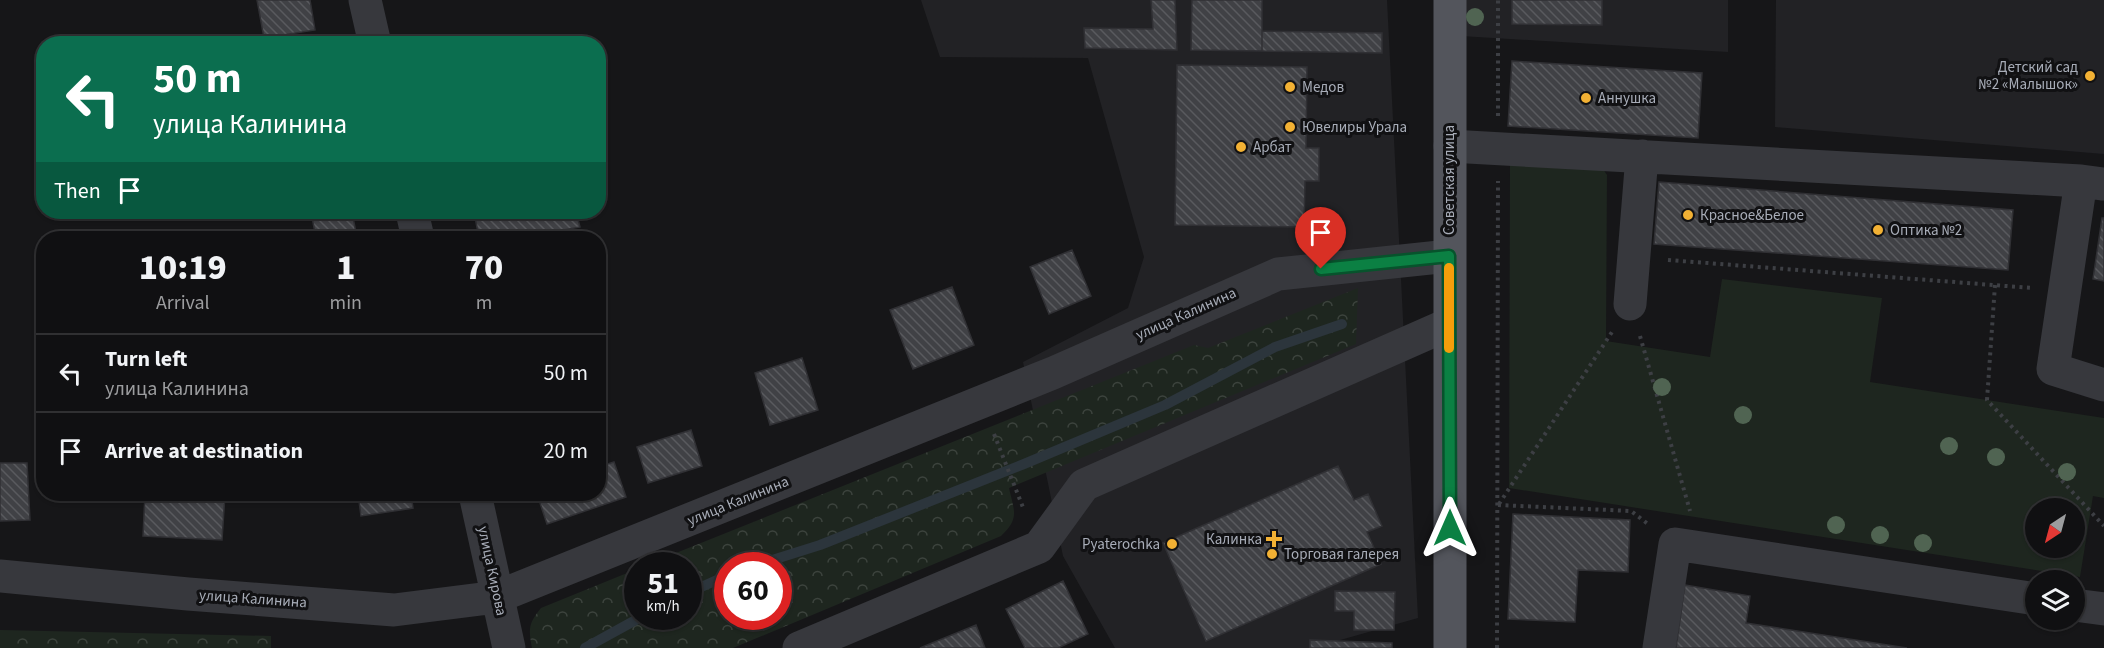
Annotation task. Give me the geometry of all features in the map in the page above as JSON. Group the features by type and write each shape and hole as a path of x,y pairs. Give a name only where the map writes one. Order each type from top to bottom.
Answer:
{"main road":[{"name":"Советская улица","path":"1449,0 1450,648"}],"street":[{"path":"365,0 373,36"},
{"path":"1449,146 2093,182 2065,291 2053,369 2104,385"},
{"path":"1630,304 1642,156"},
{"name":"улица Калинина","path":"0,576 394,610 498,597 1053,373 1278,274 1449,256"},
{"path":"798,648 1039,548 1084,485 1449,324"},
{"name":"улица Кирова","path":"477,501 509,648"},
{"path":"1659,648 1687,546 2025,597"},
{"path":"2085,606 2104,609"}],"path":[{"path":"1497,648 1498,0"},
{"path":"1634,257 2065,291"},
{"path":"1995,285 1987,400 2104,526"},
{"path":"1498,505 1630,304"},
{"path":"1630,304 1687,546"},
{"path":"1004,459 1017,492"},
{"path":"1498,505 1631,511 1687,546"}],"shaded area":[{"path":"921,0 1387,0 1418,618 1312,648 1115,648 1063,556 1023,362 1128,308 1144,257 1088,58 940,57"},
{"path":"1463,0 1728,0 1728,52 1461,36"},
{"path":"1776,0 2104,0 2104,154 1775,127"}],"green space":[{"path":"1510,159 1603,169 1607,175 1606,341 1710,357 1722,279 1882,298 1870,382 2104,418 2104,498 2093,496 2085,546 2085,498 2025,498 2025,558 2083,558 2081,570 2035,570 1509,488"},
{"path":"1358,288 1356,344 1009,488 1014,514 1011,524 1001,536 792,623 792,552 714,552 714,630 776,630 733,648 532,648 530,626 541,608 624,574 624,630 702,630 702,552 678,552 1194,345 1208,348"},
{"path":"0,630 271,636 271,648 0,648"}],"building":[{"path":"257,0 310,0 315,30 264,36"},
{"path":"1151,0 1175,0 1177,50 1085,48 1084,28 1153,29"},
{"path":"1192,0 1262,0 1262,51 1191,50"},
{"path":"1512,0 1602,0 1602,25 1512,24"},
{"path":"1262,31 1382,33 1382,53 1262,51"},
{"path":"1512,61 1702,73 1698,138 1508,126"},
{"name":"Арбат","path":"1177,65 1307,67 1306,148 1319,148 1319,181 1305,181 1304,227 1175,225"},
{"path":"1659,182 2013,210 2008,270 1654,244"},
{"path":"2102,218 2104,218 2104,281 2093,279"},
{"path":"312,219 353,219 356,231 315,231"},
{"path":"475,219 578,219 580,227 558,231 478,231"},
{"path":"1072,250 1091,296 1049,314 1030,267"},
{"path":"952,287 974,345 913,369 890,310"},
{"path":"802,358 818,410 770,425 755,373"},
{"path":"691,430 702,466 648,483 637,447"},
{"path":"614,462 626,497 547,524 539,501 606,501 606,464"},
{"path":"0,463 27,463 30,520 0,521"},
{"name":"Торговая галерея","path":"1338,466 1354,500 1368,494 1382,526 1367,532 1381,564 1206,641 1163,543"},
{"path":"145,501 225,501 222,540 143,536"},
{"path":"359,501 412,501 413,508 361,516"},
{"path":"1513,514 1630,520 1628,572 1578,570 1575,622 1508,619"},
{"path":"1063,581 1088,634 1058,648 1025,648 1006,609"},
{"path":"1685,585 1750,596 1746,623 1907,648 1676,648"},
{"path":"1335,591 1395,592 1394,630 1354,630 1354,611 1335,611"},
{"path":"976,625 985,648 920,648"},
{"path":"1310,640 1392,643 1392,648 1310,648"}],"waterway":[{"path":"792,554 820,545 1024,464 1165,405 1275,347 1342,324"},
{"path":"702,587 714,581"},
{"path":"585,648 624,626"}],"slow traffic":[{"path":"1449,268 1449,348"}],"place":[{"name":"Детский сад №2 «Малышок»","path":"2090,76"},
{"name":"Медов","path":"1290,87"},
{"name":"Аннушка","path":"1586,98"},
{"name":"Ювелиры Урала","path":"1290,127"},
{"name":"Арбат","path":"1241,147"},
{"name":"Красное&Белое","path":"1688,215"},
{"name":"Оптика №2","path":"1878,230"},
{"name":"Калинка","path":"1274,539"},
{"name":"Pyaterochka","path":"1172,544"},
{"name":"Торговая галерея","path":"1272,554"}],"route":[{"path":"1321,269 1449,256 1450,528"}]}
